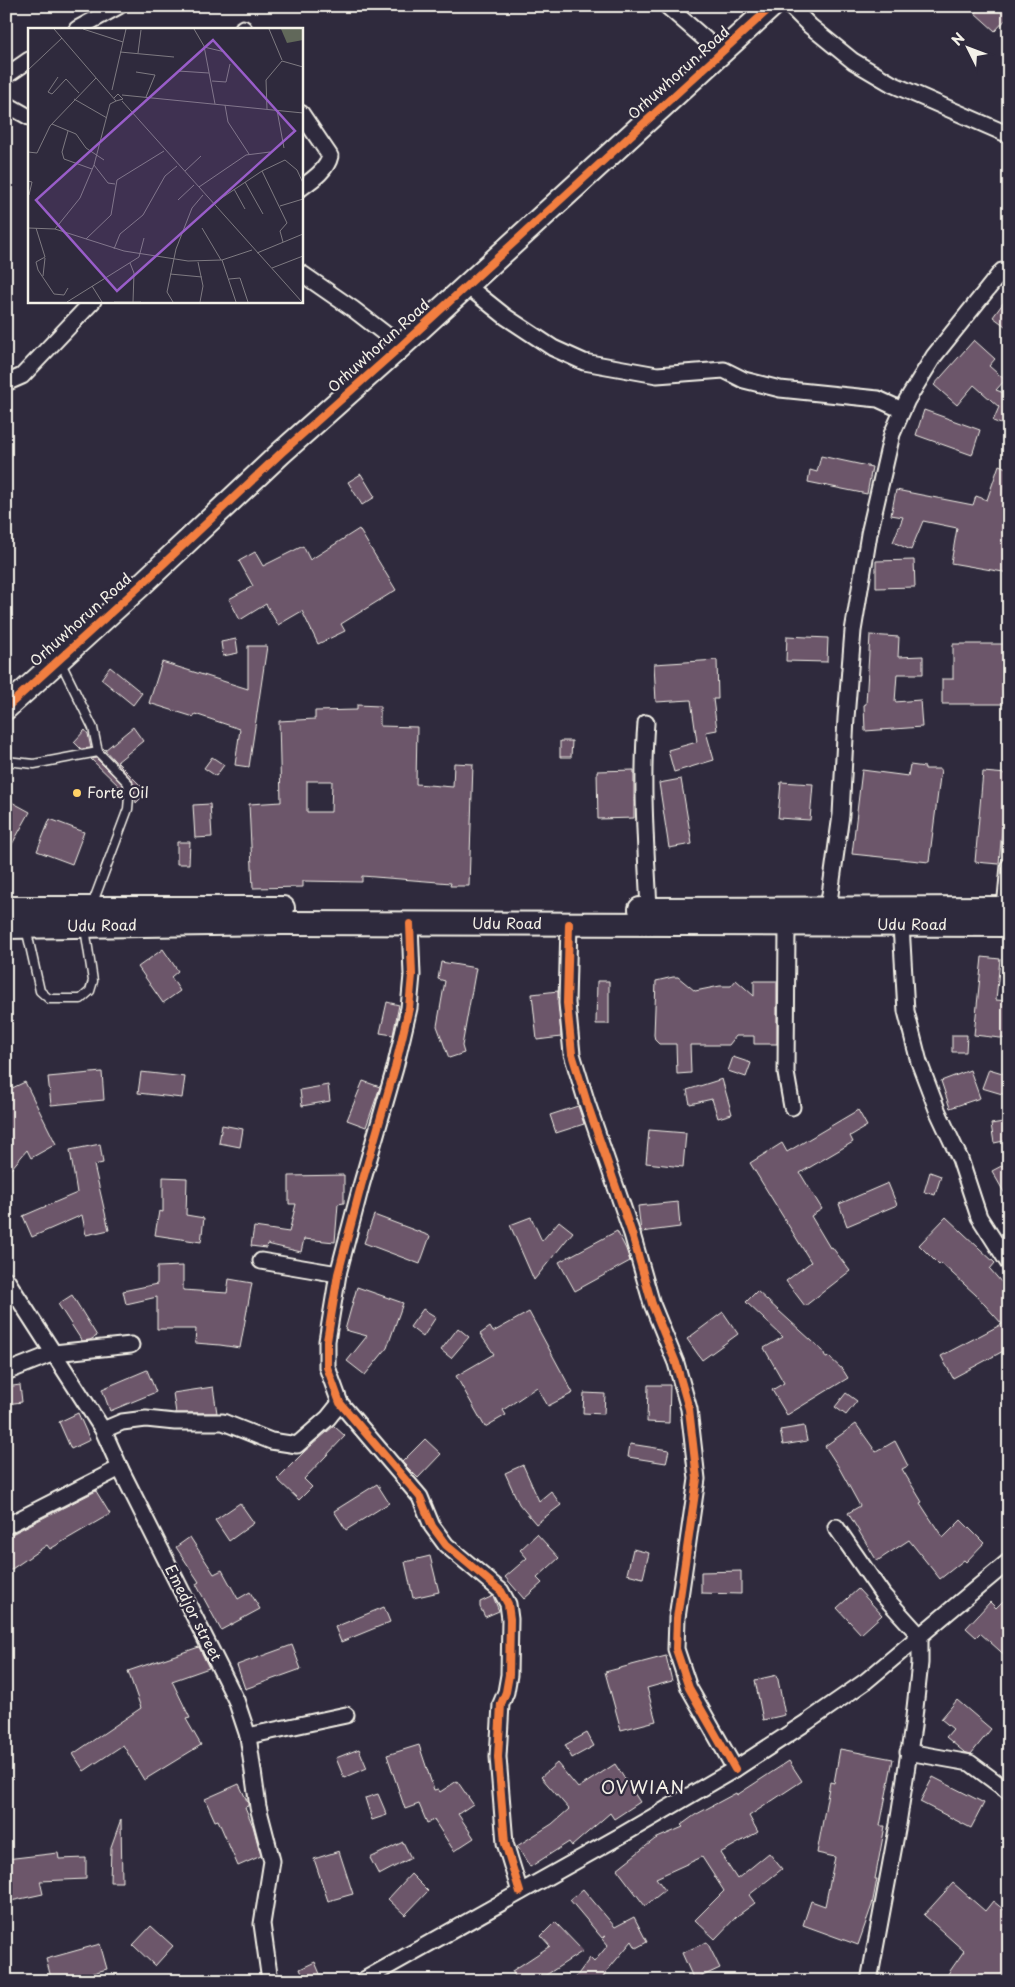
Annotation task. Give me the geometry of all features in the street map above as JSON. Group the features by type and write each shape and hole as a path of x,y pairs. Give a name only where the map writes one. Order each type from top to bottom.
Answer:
{"main road":[{"name":"Orhuwhorun Road","path":"6,708 141,585 281,453 401,346 772,6"},
{"name":"Udu Road","path":"6,908 88,917 282,923 410,924 901,925 1008,914"},
{"name":"Udu Road","path":"16,928 88,917 286,908 394,911 828,909 1008,914"}],"street":[{"path":"79,28 119,6"},
{"path":"667,6 721,53"},
{"path":"790,6 810,26 853,61 892,84 1009,135"},
{"path":"6,76 28,61"},
{"path":"6,104 28,117"},
{"path":"302,114 330,156 329,162 320,173 302,187"},
{"path":"828,909 841,816 853,631 868,534 892,434 902,410 934,356 1002,271"},
{"path":"302,275 354,309 401,346"},
{"path":"466,285 506,317 553,348 584,362 657,375 724,370 744,380 780,390 878,399 902,410"},
{"path":"6,384 22,376 93,302"},
{"path":"646,723 643,767 649,909"},
{"path":"1008,914 1009,866"},
{"path":"410,924 412,975 409,1008 395,1068 338,1274 326,1341 327,1366 340,1403 420,1497 432,1526 446,1545 501,1591 508,1604 510,1619 509,1676 506,1692 500,1704 498,1757 505,1843 520,1892"},
{"path":"569,924 567,1003 572,1054 629,1225 652,1304 676,1364 690,1418 697,1480 678,1618 676,1649 689,1688 735,1769"},
{"path":"787,925 786,1073 792,1107"},
{"path":"901,925 906,1011 919,1062 938,1112 960,1159 979,1217 1009,1264"},
{"path":"261,1261 338,1274"},
{"name":"Emedjor street","path":"6,1279 102,1430 236,1700 248,1736 258,1807 272,1861 262,1924 270,1981"},
{"path":"6,1372 54,1353 131,1345"},
{"path":"102,1430 122,1422 146,1419 176,1422 223,1422 271,1441 297,1445 328,1418 340,1403"},
{"path":"6,1526 120,1468"},
{"path":"836,1527 883,1596 920,1636 920,1663 898,1824 869,1981"},
{"path":"362,1981 735,1769 866,1681 1009,1562"},
{"path":"248,1736 346,1715"},
{"path":"908,1752 970,1763 1009,1792"}],"lane":[{"path":"16,928 40,990 49,999 82,999 90,991 93,981 88,917 128,809 128,783 98,752 93,728 59,658"},
{"path":"6,761 34,764 98,752"}],"building":[{"path":"981,6 1009,6 1009,16 995,31 975,13"},
{"path":"1009,295 1009,329 993,317"},
{"path":"974,340 995,359 989,366 1005,380 996,390 1004,393 1007,383 1009,383 1009,427 993,421 999,407 974,385 957,405 934,385"},
{"path":"924,410 980,430 972,455 916,435"},
{"path":"821,456 872,467 867,494 808,482 810,470 817,472"},
{"path":"999,465 1009,469 1009,573 951,563 957,528 923,521 911,550 893,542 903,517 891,515 896,490 973,505 976,496 987,500"},
{"path":"361,474 375,497 362,505 348,482"},
{"path":"359,529 396,590 341,624 345,631 318,644 302,611 278,625 266,604 240,620 229,599 253,586 239,561 255,552 263,566 303,546 310,560"},
{"path":"914,560 915,587 876,588 876,561"},
{"path":"870,635 899,637 898,657 923,656 923,674 897,674 895,702 920,700 922,727 865,731 864,705 866,704"},
{"path":"787,636 828,638 827,662 786,661"},
{"path":"236,639 238,653 223,656 221,642"},
{"path":"953,644 1009,644 1009,704 942,704 942,679 953,679"},
{"path":"248,646 267,646 249,767 235,765 240,729 195,714 194,717 149,703 162,662 248,689"},
{"path":"717,660 718,699 713,699 717,730 706,732 714,760 674,772 668,750 697,742 691,700 656,702 654,664"},
{"path":"110,667 142,693 133,705 101,679"},
{"path":"357,705 380,706 380,726 417,727 416,784 453,787 454,763 473,764 469,886 450,886 451,883 362,876 362,882 303,881 303,887 253,888 249,804 281,802 279,721 315,719 315,711 357,710","holes":["307,781 332,781 331,812 307,812"]},
{"path":"133,727 143,741 117,762 147,792 136,803 132,780 103,748 105,750"},
{"path":"85,730 88,734 91,748 81,749 74,742"},
{"path":"560,741 572,741 571,757 560,757"},
{"path":"212,757 224,765 216,776 204,768"},
{"path":"96,758 123,785 123,790 91,759"},
{"path":"910,765 925,767 925,769 941,769 929,862 852,854 862,770 908,776"},
{"path":"634,770 634,818 598,819 597,771"},
{"path":"983,772 1007,774 999,864 975,862"},
{"path":"681,779 692,844 669,848 659,783"},
{"path":"781,782 813,784 810,820 778,818"},
{"path":"6,799 30,812 6,855"},
{"path":"210,804 212,837 195,838 193,805"},
{"path":"50,819 84,832 72,864 37,851"},
{"path":"177,842 190,842 189,864 177,864"},
{"path":"163,949 178,971 171,977 180,991 163,1003 138,967"},
{"path":"982,957 1000,959 996,1000 1009,1001 1009,1039 974,1035"},
{"path":"441,962 476,968 462,1046 464,1053 449,1058 437,1026 445,981 438,979"},
{"path":"678,977 695,991 720,986 731,986 736,980 754,996 754,981 777,981 777,1044 754,1044 754,1036 736,1036 729,1045 690,1045 691,1073 677,1074 676,1044 659,1044 655,1040 654,1035 656,981"},
{"path":"597,981 609,981 609,1024 596,1024"},
{"path":"558,991 561,1037 537,1040 532,994"},
{"path":"387,1002 399,1005 393,1035 380,1033"},
{"path":"952,1035 967,1035 966,1052 952,1052"},
{"path":"733,1057 751,1063 746,1077 728,1071"},
{"path":"989,1069 1009,1075 1009,1096 982,1088"},
{"path":"970,1070 980,1098 950,1108 941,1081"},
{"path":"102,1072 104,1100 51,1105 48,1077"},
{"path":"141,1072 185,1077 182,1098 138,1093"},
{"path":"722,1079 732,1114 718,1118 712,1099 690,1104 687,1090"},
{"path":"363,1081 380,1087 366,1127 347,1120"},
{"path":"25,1082 56,1144 31,1158 27,1150 6,1175 6,1091"},
{"path":"328,1085 330,1101 302,1106 300,1090"},
{"path":"578,1106 584,1124 556,1133 550,1115"},
{"path":"858,1110 867,1126 850,1136 853,1142 800,1173 822,1209 811,1216 830,1248 832,1247 850,1271 805,1306 786,1281 811,1262 750,1163 782,1143 787,1152"},
{"path":"1009,1121 1009,1140 994,1143 991,1124"},
{"path":"222,1125 243,1129 240,1147 219,1143"},
{"path":"649,1130 686,1133 683,1167 646,1163"},
{"path":"100,1144 103,1163 94,1165 109,1230 86,1235 82,1215 32,1237 23,1216 77,1193 70,1150"},
{"path":"1009,1162 1009,1201 992,1171"},
{"path":"930,1172 941,1176 935,1195 924,1192"},
{"path":"344,1175 344,1203 338,1204 335,1242 304,1239 301,1252 267,1244 266,1248 251,1246 254,1227 289,1232 296,1204 289,1204 289,1176"},
{"path":"163,1177 187,1178 186,1215 204,1218 201,1242 155,1235 159,1211 163,1212"},
{"path":"888,1183 897,1205 847,1226 839,1204"},
{"path":"678,1202 680,1227 641,1232 638,1206"},
{"path":"374,1215 430,1236 420,1264 364,1243"},
{"path":"531,1217 542,1241 559,1221 573,1232 534,1280 510,1225"},
{"path":"946,1217 995,1263 990,1269 1009,1291 1009,1348 953,1378 941,1356 1002,1324 976,1295 941,1263 939,1265 919,1245"},
{"path":"617,1231 630,1261 575,1291 559,1262"},
{"path":"183,1266 183,1290 227,1293 229,1279 252,1283 240,1348 195,1343 196,1329 157,1329 157,1297 126,1304 123,1291 157,1284 157,1267"},
{"path":"357,1287 403,1303 387,1348 365,1375 347,1361 367,1336 345,1330"},
{"path":"757,1291 823,1351 826,1358 829,1357 843,1370 848,1378 787,1415 772,1390 784,1383 764,1348 783,1337 746,1302"},
{"path":"72,1295 97,1336 90,1340 82,1341 58,1304"},
{"path":"423,1309 436,1317 423,1337 410,1327"},
{"path":"529,1312 573,1393 548,1406 537,1387 503,1410 506,1415 485,1427 456,1376 494,1354 480,1334 490,1327 493,1332"},
{"path":"723,1312 738,1334 702,1360 687,1339"},
{"path":"458,1328 469,1337 451,1358 441,1350"},
{"path":"147,1370 156,1392 110,1411 102,1389"},
{"path":"20,1385 22,1402 6,1404 6,1387"},
{"path":"648,1385 670,1385 669,1423 647,1422"},
{"path":"213,1387 217,1413 176,1413 173,1393"},
{"path":"584,1393 605,1394 604,1414 583,1413"},
{"path":"846,1393 857,1401 846,1415 835,1407"},
{"path":"78,1413 90,1440 71,1449 59,1422"},
{"path":"856,1424 876,1452 895,1441 908,1466 902,1469 922,1502 920,1503 943,1538 961,1520 984,1543 966,1562 964,1560 940,1579 909,1540 877,1561 848,1513 860,1506 825,1446"},
{"path":"334,1426 345,1436 304,1479 312,1487 299,1500 277,1479"},
{"path":"804,1426 807,1441 783,1445 780,1430"},
{"path":"425,1439 441,1454 418,1478 402,1462"},
{"path":"630,1444 669,1450 666,1463 628,1457"},
{"path":"523,1465 539,1501 551,1491 561,1505 536,1524 519,1504 505,1473"},
{"path":"377,1484 389,1503 346,1530 334,1511"},
{"path":"96,1491 110,1514 50,1549 47,1545 6,1573 6,1537"},
{"path":"240,1503 254,1523 229,1541 215,1520"},
{"path":"537,1534 559,1558 537,1578 542,1583 524,1599 505,1577 527,1558 520,1550"},
{"path":"190,1537 214,1574 222,1570 238,1599 250,1592 260,1609 221,1630 196,1584 199,1582 176,1547"},
{"path":"633,1549 649,1553 643,1578 627,1574"},
{"path":"430,1556 439,1592 413,1598 405,1562"},
{"path":"741,1571 741,1594 701,1593 701,1572"},
{"path":"858,1589 882,1615 861,1634 837,1608"},
{"path":"1009,1595 1009,1659 980,1633 976,1637 966,1628 990,1602 996,1608"},
{"path":"493,1596 499,1611 485,1617 480,1607 480,1602"},
{"path":"384,1607 390,1622 341,1642 335,1627"},
{"path":"292,1645 301,1669 245,1689 237,1665"},
{"path":"199,1647 209,1668 172,1681 190,1718 186,1719 201,1745 144,1780 123,1745 84,1771 73,1754 141,1708 128,1671"},
{"path":"666,1656 672,1681 647,1688 656,1721 621,1730 605,1672"},
{"path":"777,1675 785,1715 763,1720 755,1680"},
{"path":"957,1700 991,1729 971,1754 964,1752 946,1737 953,1729 941,1719"},
{"path":"587,1733 594,1746 572,1758 565,1745"},
{"path":"419,1745 434,1790 438,1789 440,1792 457,1781 473,1804 458,1814 474,1838 454,1851 434,1820 427,1823 419,1804 405,1809 387,1755"},
{"path":"359,1749 367,1768 344,1778 336,1758"},
{"path":"840,1749 893,1759 880,1826 885,1826 875,1879 877,1879 872,1905 858,1945 803,1925 811,1901 825,1906 835,1857 817,1853 830,1782 834,1783"},
{"path":"789,1761 802,1781 749,1816 758,1832 720,1853 737,1879 769,1853 782,1869 749,1895 755,1903 737,1916 715,1939 695,1920 724,1891 702,1857 656,1878 665,1890 645,1906 617,1869 655,1839 683,1827 681,1825 695,1815 736,1793 737,1795"},
{"path":"557,1763 578,1788 615,1764 640,1802 614,1819 610,1813 572,1846 569,1842 530,1867 517,1846 552,1824 569,1809 541,1777"},
{"path":"933,1777 984,1803 971,1828 920,1802"},
{"path":"239,1784 248,1803 248,1806 245,1807 253,1826 261,1856 238,1866 218,1820 215,1821 205,1799"},
{"path":"378,1794 387,1815 372,1820 365,1798"},
{"path":"121,1819 122,1882 110,1882 111,1847"},
{"path":"403,1842 411,1858 379,1875 370,1858"},
{"path":"339,1851 353,1894 328,1901 314,1859"},
{"path":"58,1853 59,1859 86,1858 86,1879 40,1881 43,1894 6,1902 6,1859"},
{"path":"411,1874 428,1891 405,1915 388,1899"},
{"path":"953,1883 985,1911 993,1901 1009,1914 1009,1981 943,1981 964,1951 924,1915"},
{"path":"583,1889 615,1927 634,1917 647,1942 636,1948 632,1941 606,1972 601,1981 573,1981 590,1958 594,1962 608,1945 603,1939 606,1936 602,1938 570,1900"},
{"path":"555,1922 583,1951 537,1981 518,1981 512,1971 550,1946 541,1936"},
{"path":"151,1926 173,1946 155,1966 133,1945"},
{"path":"707,1942 720,1968 694,1980 682,1953"},
{"path":"100,1944 107,1969 65,1981 52,1981 46,1959"},
{"path":"315,1962 323,1981 305,1981 300,1969"}],"cycle path":[{"path":"6,708 141,585 281,453 401,346 772,6"},
{"path":"410,924 412,975 409,1008 395,1068 338,1274 327,1341 327,1367 340,1403 420,1497 432,1526 446,1545 501,1591 508,1604 510,1619 509,1675 506,1692 501,1704 498,1757 505,1843 520,1892"},
{"path":"569,924 567,1003 572,1054 632,1234 652,1304 676,1363 689,1409 697,1479 677,1618 676,1649 689,1688 735,1769"}],"place":[{"name":"Forte Oil","path":"77,793"}],"district":[{"name":"OVWIAN","path":"643,1788"}]}
